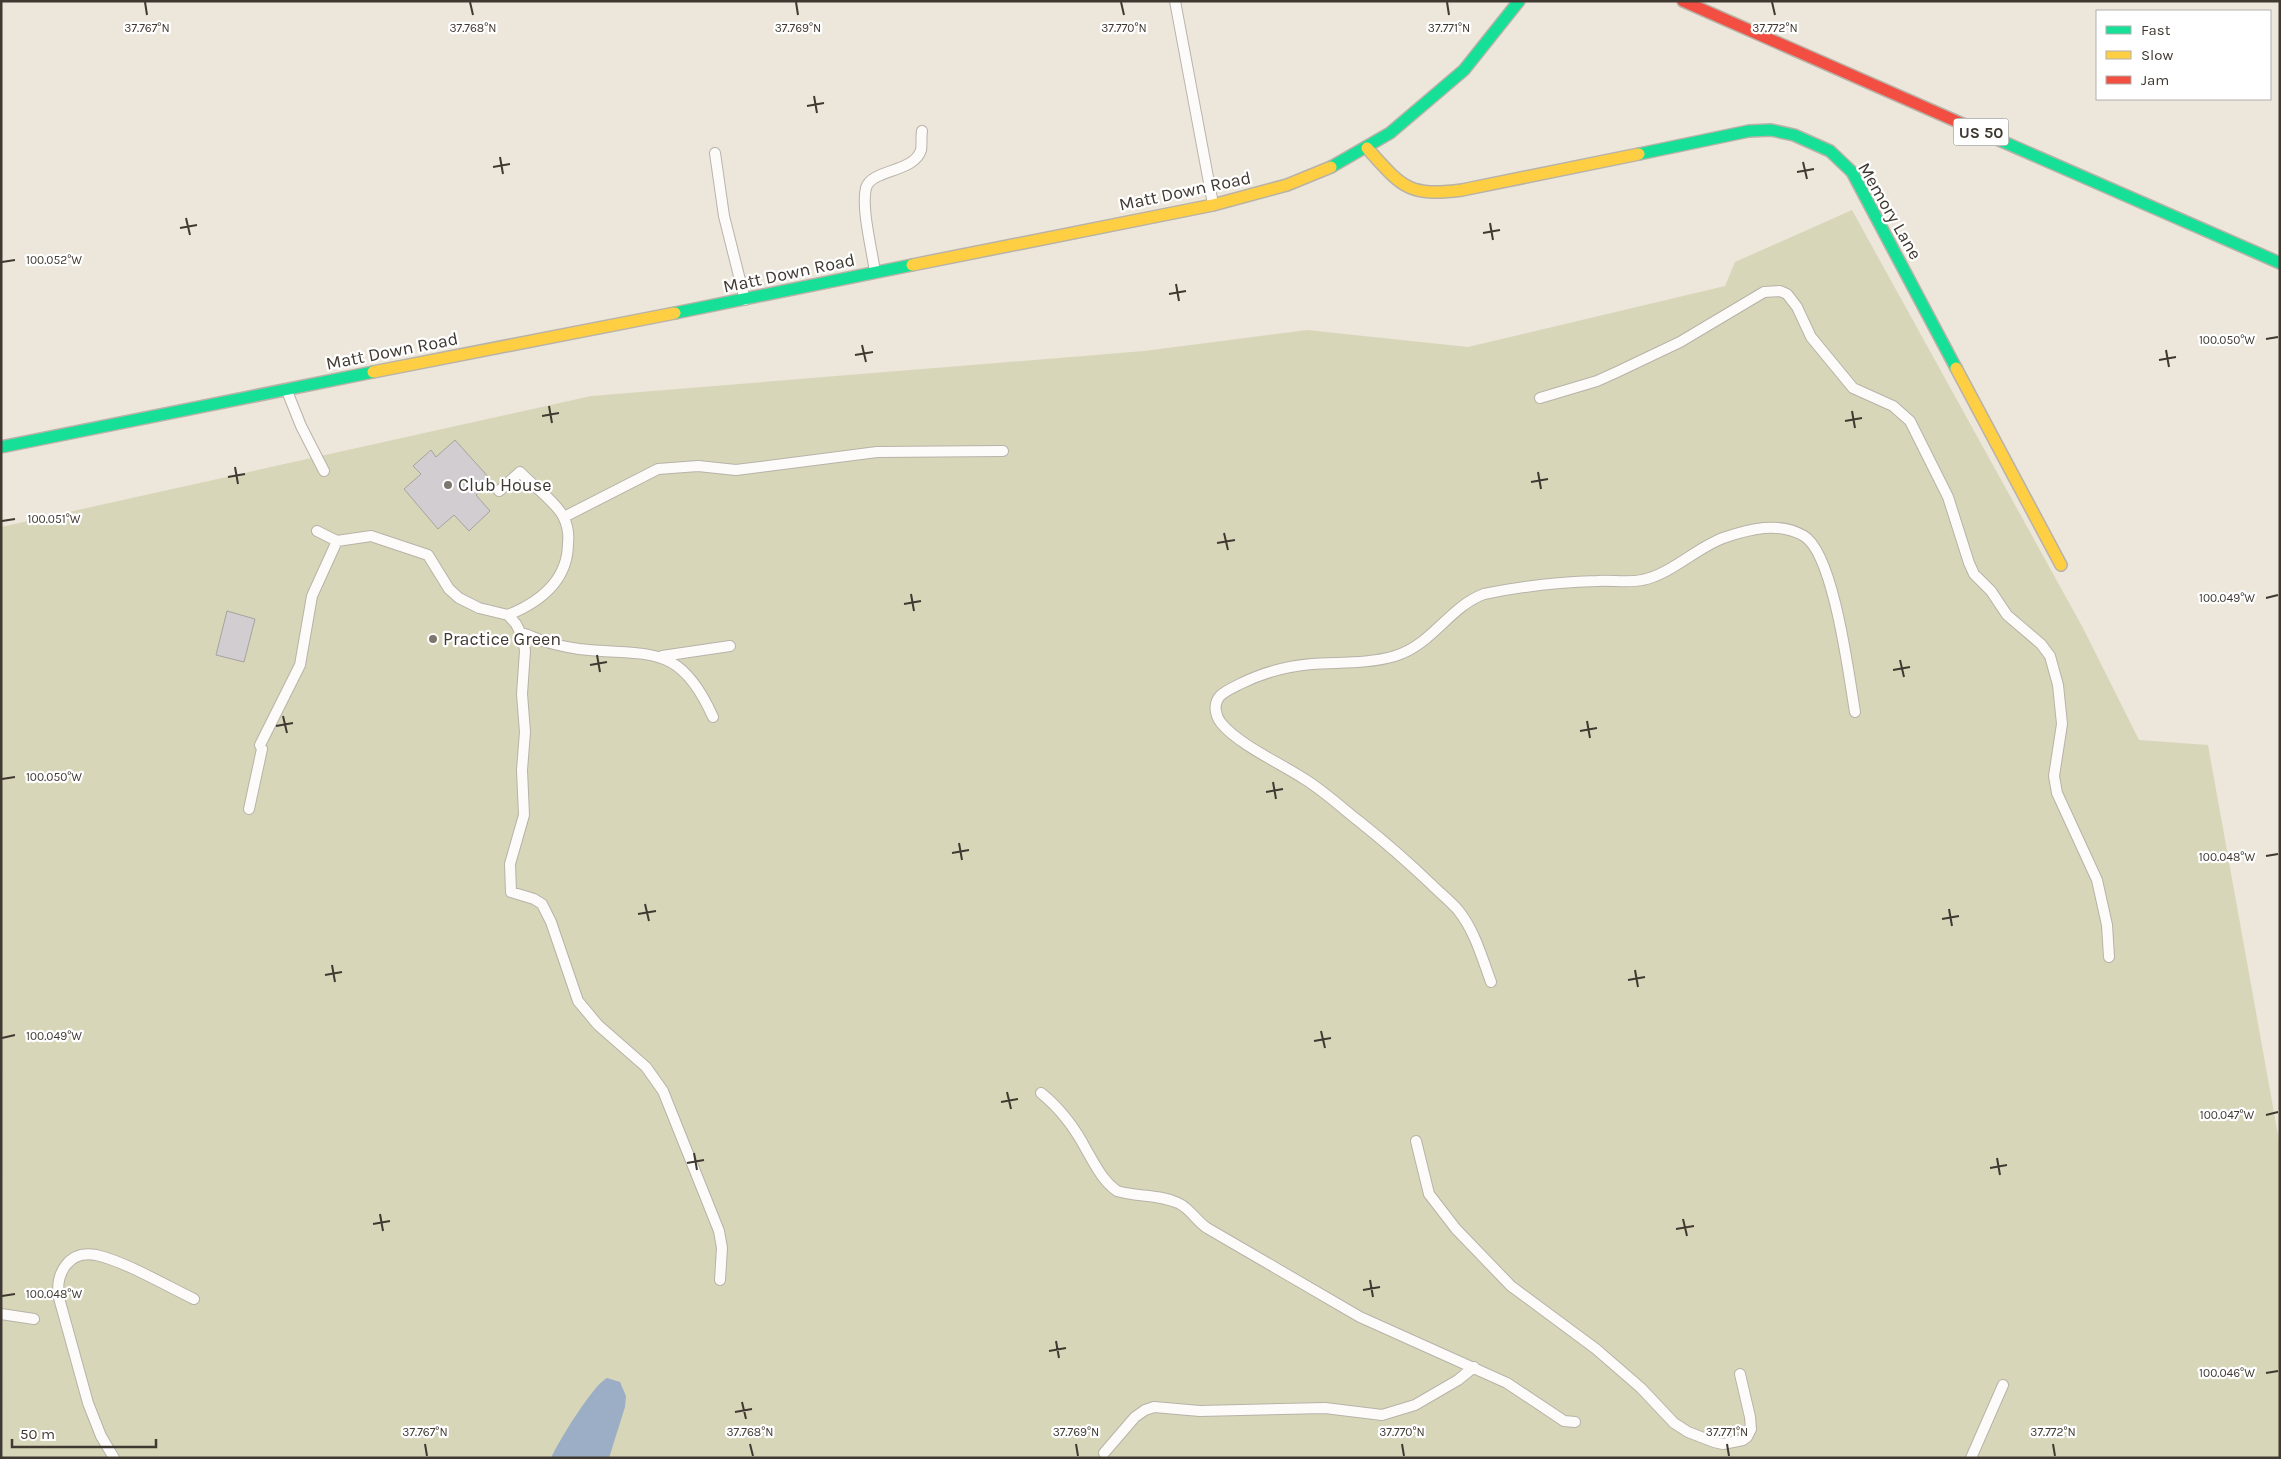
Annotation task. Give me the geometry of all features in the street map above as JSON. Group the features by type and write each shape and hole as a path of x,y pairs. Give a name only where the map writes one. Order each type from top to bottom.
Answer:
{"main road":[{"name":"Matt Down Road","path":"1,448 1214,205 1287,185 1334,166 1390,133 1464,70 1519,1"},
{"name":"US 50","path":"1683,1 2280,263"},
{"name":"Memory Lane","path":"1367,148 1394,177 1409,187 1429,193 1462,190 1749,130 1770,130 1794,135 1830,151 1852,172 2061,565"}],"lane":[{"path":"1175,1 1214,205"},
{"path":"875,273 865,204 866,186 872,178 897,170 915,159 921,150 922,131"},
{"path":"715,154 724,216 746,300"},
{"path":"1540,398 1597,381 1617,372 1680,342 1764,292 1780,291 1787,294 1797,307 1810,338 1854,388 1893,406 1910,421 1948,497 1968,563 1974,574 1991,591 2007,614 2041,644 2050,656 2058,686 2062,724 2054,776 2057,793 2097,880 2107,925 2109,957"},
{"path":"287,390 301,426 324,471"},
{"path":"564,517 658,469 667,467 698,466 736,470 877,452 1004,451"},
{"path":"317,531 336,541 371,536 428,555 449,589 459,598 479,608 508,615 536,601 558,580 568,552 568,536 564,517 520,472 499,491"},
{"path":"1491,982 1472,931 1457,909 1398,852 1328,796 1308,781 1232,734 1220,722 1216,712 1215,704 1220,695 1252,678 1268,672 1310,664 1353,662 1380,658 1408,651 1422,643 1459,609 1474,598 1484,594 1597,581 1642,580 1654,576 1707,545 1722,539 1744,532 1776,528 1805,536 1814,544 1822,562 1837,613 1855,712"},
{"path":"249,809 262,749 260,745 300,665 312,596 336,541"},
{"path":"508,615 520,633 526,662 522,694 525,732 522,770 524,815 513,847 510,864 511,892 534,899 542,904 551,922 578,1001 598,1025 646,1067 663,1091 719,1231 722,1248 720,1280"},
{"path":"520,633 539,640 577,649 661,656 730,646"},
{"path":"661,656 683,670 695,684 704,696 713,717"},
{"path":"1041,1093 1064,1114 1100,1174 1117,1191 1178,1203 1188,1209 1198,1222 1207,1228 1353,1313 1507,1383 1564,1421 1575,1422"},
{"path":"1416,1141 1429,1194 1456,1229 1511,1286 1596,1349 1641,1388 1674,1423 1688,1432 1714,1442 1723,1444 1743,1440 1751,1429 1740,1374"},
{"path":"114,1458 101,1436 84,1389 59,1298 57,1288 60,1272 70,1260 94,1255 113,1261 194,1299"},
{"path":"1,1314 34,1319"},
{"path":"1104,1453 1135,1417 1145,1410 1154,1407 1200,1411 1325,1408 1382,1415 1415,1405 1458,1380 1474,1367"},
{"path":"1971,1458 2004,1385"}],"shaded area":[{"path":"1852,210 2083,628 2139,740 2208,745 2280,1146 2280,1458 3,1458 1,527 591,396 1144,351 1307,330 1468,347 1725,286 1735,262"}],"water":[{"path":"607,1378 620,1382 626,1396 625,1407 609,1458 551,1458 585,1402 593,1391"}],"building":[{"name":"Club House","path":"455,440 492,481 476,495 490,511 469,531 454,515 438,529 404,489 421,474 413,466 431,450 436,457"},
{"path":"227,611 255,619 244,662 216,655"}],"traffic: fast":[{"path":"1331,167 1390,133 1464,70 1519,1"},
{"path":"1639,154 1749,131 1771,130 1794,135 1830,151 1852,172 1956,368"},
{"path":"1990,136 2280,263"},
{"path":"675,313 912,265"},
{"path":"1,447 373,372"}],"traffic: slow":[{"path":"1367,148 1398,180 1417,190 1429,192 1462,190 1639,154"},
{"path":"912,265 1213,205 1287,185 1331,167"},
{"path":"373,372 675,313"},
{"path":"1956,368 2061,565"}],"traffic: jam":[{"path":"1683,1 1990,136"}],"place":[{"name":"Club House","path":"448,485"},
{"name":"Practice Green","path":"433,639"}]}
